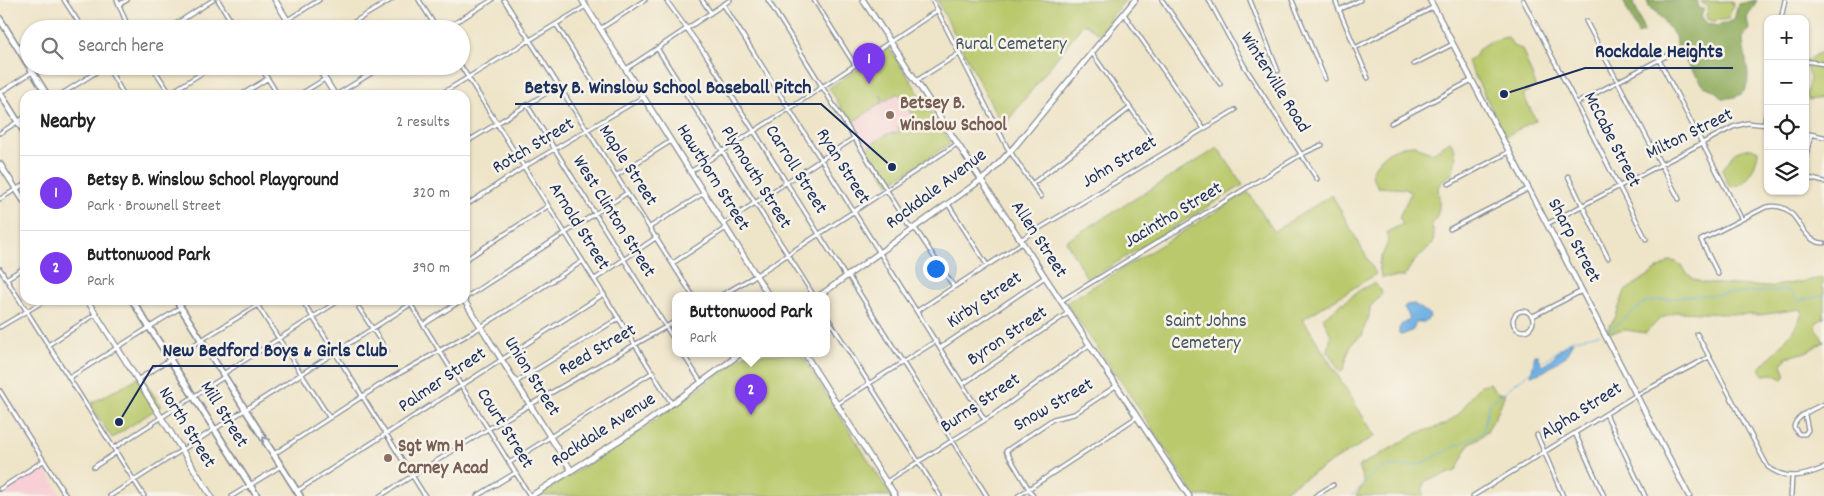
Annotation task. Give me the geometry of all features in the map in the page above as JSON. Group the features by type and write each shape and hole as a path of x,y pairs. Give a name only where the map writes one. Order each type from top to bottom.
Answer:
{"main road":[{"path":"275,0 288,20"},
{"name":"Hawthorn Street","path":"582,0 766,292"},
{"name":"Allen Street","path":"863,0 1189,496"},
{"name":"Rockdale Avenue","path":"825,292 981,181 1010,152 1135,0"},
{"name":"Sharp Street","path":"1430,0 1689,496"},
{"path":"0,19 20,48"},
{"path":"35,75 44,90"},
{"path":"323,75 333,90"},
{"path":"0,93 20,125"},
{"path":"0,164 20,195"},
{"name":"North Street","path":"90,305 211,496"},
{"name":"Mill Street","path":"135,305 257,496"},
{"name":"Union Street","path":"468,305 571,470"},
{"path":"180,307 299,494"},
{"name":"Rockdale Avenue","path":"531,496 672,404 731,357"},
{"path":"807,357 895,496"}],"street":[{"path":"64,0 77,20"},
{"path":"117,0 126,20"},
{"path":"120,4 127,0"},
{"path":"182,20 213,0"},
{"path":"218,0 230,20"},
{"path":"288,20 319,0"},
{"path":"357,20 391,0"},
{"path":"419,0 431,20"},
{"path":"460,20 492,0"},
{"name":"Maple Street","path":"504,0 691,292"},
{"path":"600,29 645,0"},
{"name":"Carroll Street","path":"666,0 706,55 987,496"},
{"path":"702,0 710,13"},
{"path":"626,69 730,0"},
{"path":"768,0 887,190 954,287"},
{"path":"814,0 855,65"},
{"path":"932,0 1010,152 1041,197"},
{"path":"1162,0 1220,84"},
{"name":"Winterville Road","path":"1209,0 1245,67 1317,179"},
{"path":"1250,0 1278,71"},
{"path":"1292,0 1326,78"},
{"path":"1335,0 1368,78"},
{"path":"1340,10 1360,0"},
{"name":"McCabe Street","path":"1523,0 1646,239"},
{"path":"1781,15 1784,0"},
{"name":"Ryan Street","path":"723,4 986,420"},
{"path":"448,90 586,6"},
{"path":"1355,48 1434,7"},
{"path":"690,172 790,109 938,10"},
{"path":"1124,14 1204,129"},
{"path":"1586,21 1679,199"},
{"path":"556,24 592,82"},
{"path":"1414,64 1453,44"},
{"name":"Plymouth Street","path":"657,48 811,292"},
{"path":"916,81 960,53"},
{"path":"1092,53 1148,133"},
{"path":"1576,103 1660,62 1672,53"},
{"path":"1660,62 1741,218"},
{"path":"1809,62 1824,64"},
{"path":"0,93 28,75"},
{"path":"68,90 92,75"},
{"path":"112,75 121,90"},
{"path":"157,75 167,90"},
{"path":"175,90 198,75"},
{"path":"265,75 275,90"},
{"path":"344,90 368,75"},
{"name":"Arnold Street","path":"466,75 672,404"},
{"path":"248,90 267,79"},
{"path":"307,90 325,79"},
{"path":"1390,123 1472,80"},
{"path":"470,140 558,86"},
{"name":"Rotch Street","path":"470,203 524,167 643,97"},
{"name":"West Clinton Street","path":"527,105 672,337"},
{"path":"1032,184 1130,108"},
{"name":"John Street","path":"917,311 1022,241 1235,110"},
{"path":"0,133 18,122"},
{"name":"Milton Street","path":"1547,224 1741,124 1764,124"},
{"path":"1807,150 1811,135 1824,138"},
{"path":"673,263 755,203 854,138"},
{"path":"617,175 671,141"},
{"path":"727,292 756,276 957,144"},
{"name":"Jacintho Street","path":"1061,301 1302,154 1322,145"},
{"path":"1449,184 1510,152"},
{"path":"1568,176 1608,258"},
{"path":"1809,179 1824,182"},
{"path":"0,199 20,187"},
{"path":"1450,229 1528,189"},
{"path":"470,295 628,193"},
{"path":"650,227 704,193"},
{"path":"948,204 987,265"},
{"path":"470,257 548,206"},
{"path":"1718,274 1701,240 1741,218 1766,207 1782,207 1793,214 1810,238 1824,243"},
{"path":"594,280 657,237"},
{"path":"274,454 362,396 481,327 583,261"},
{"path":"0,269 20,301"},
{"path":"6,279 20,270"},
{"name":"Kirby Street","path":"940,348 1045,277"},
{"path":"1533,316 1582,291"},
{"name":"Palmer Street","path":"299,494 460,385 604,294"},
{"path":"23,305 144,496"},
{"path":"0,328 38,305"},
{"path":"69,378 182,305"},
{"path":"138,380 257,305 329,417"},
{"path":"305,305 425,496"},
{"path":"114,448 332,305"},
{"path":"110,496 410,305"},
{"name":"Court Street","path":"412,305 531,496"},
{"path":"423,324 454,305"},
{"path":"359,308 387,351"},
{"path":"1524,312 1533,316 1532,324 1528,330 1522,331 1515,328 1513,322 1516,315 1524,312"},
{"name":"Byron Street","path":"963,384 1068,313"},
{"path":"48,345 96,314"},
{"path":"516,382 618,318"},
{"path":"830,321 940,496"},
{"name":"Reed Street","path":"380,496 488,429 672,324"},
{"path":"1697,334 1763,460 1773,471 1792,477 1824,468"},
{"path":"837,404 936,341"},
{"name":"Burns Street","path":"886,482 986,420 1090,345"},
{"path":"685,357 701,382"},
{"name":"Alpha Street","path":"1474,496 1636,395 1708,357"},
{"path":"509,463 653,372"},
{"name":"Snow Street","path":"1029,489 1006,451 1053,419 1074,414 1116,386"},
{"path":"0,391 66,496"},
{"path":"1805,415 1808,430 1805,434 1799,434 1795,431 1794,424 1805,415 1824,404"},
{"path":"1606,414 1646,496"},
{"path":"1018,496 1137,418"},
{"path":"1575,433 1604,496"},
{"path":"1537,435 1563,496"},
{"path":"94,467 117,452"},
{"path":"0,489 43,461"},
{"path":"232,496 281,466"},
{"path":"477,496 515,473"},
{"path":"1791,496 1792,477"},
{"path":"1315,496 1332,485"},
{"path":"1029,489 1033,496"}],"shaded area":[{"name":"Betsey B. Winslow School","path":"890,48 952,143 889,183 829,88"},
{"path":"43,466 62,496 0,496 0,494"}],"green space":[{"name":"Rural Cemetery","path":"937,0 1125,0 1098,34 1084,23 1003,127"},
{"path":"1623,0 1633,0 1644,32 1638,34"},
{"path":"1647,0 1697,0 1699,8 1704,9 1701,16 1707,24 1718,26 1734,20 1738,4 1757,0 1747,18 1749,29 1743,38 1748,77 1747,86 1743,93 1735,97 1722,98 1716,91 1704,86 1677,50 1675,36 1657,13 1649,7"},
{"path":"1701,2 1732,2 1733,6 1728,19 1714,21 1707,19 1706,15 1709,8"},
{"path":"1508,37 1513,46 1522,49 1536,86 1523,95 1536,120 1506,136 1467,61 1476,56 1477,52 1484,45 1494,40"},
{"path":"889,48 920,95 906,104 898,93 885,101 880,95 883,102 851,123 829,88"},
{"path":"1824,50 1824,98 1809,100 1809,59"},
{"path":"921,96 951,143 889,184 866,148 887,134 900,132 898,127 914,116 907,106"},
{"path":"1450,141 1455,149 1455,161 1452,174 1443,180 1438,187 1438,212 1431,224 1434,234 1433,243 1412,264 1404,277 1381,277 1379,263 1388,242 1387,232 1403,224 1399,217 1411,193 1406,189 1378,187 1372,176 1377,163 1388,153 1401,147 1415,145 1430,153"},
{"path":"1218,148 1243,185 1088,280 1066,241"},
{"path":"1752,148 1758,151 1750,175 1741,184 1729,186 1722,170 1735,153"},
{"name":"Saint Johns Cemetery","path":"1248,192 1274,231 1332,195 1376,274 1303,319 1375,436 1275,496 1195,496 1133,399 1066,303"},
{"path":"1670,261 1677,262 1693,279 1704,283 1768,287 1824,278 1822,287 1824,288 1824,318 1817,322 1816,328 1824,342 1806,352 1787,357 1782,364 1786,376 1783,379 1773,374 1763,375 1760,368 1792,332 1801,316 1802,310 1800,309 1760,315 1676,312 1660,319 1646,333 1626,330 1605,333 1615,318 1625,291"},
{"path":"1374,283 1381,289 1382,294 1370,307 1363,335 1351,346 1343,371 1340,372 1328,352 1331,335 1323,318 1360,290"},
{"path":"742,357 803,357 891,496 538,496 640,431"},
{"path":"141,376 161,406 112,438 90,404"},
{"path":"1489,383 1498,393 1505,393 1497,414 1485,434 1469,444 1456,471 1425,481 1423,496 1356,496 1364,483 1359,468 1361,465 1418,433 1446,424 1461,412 1481,385"}],"water":[{"path":"1414,304 1429,314 1430,317 1424,322 1416,322 1413,330 1402,335 1399,333 1400,328 1410,318 1404,307"},
{"path":"1573,341 1566,356 1546,370 1531,375 1535,355 1538,355 1541,364 1544,366 1565,345"}],"waterway":[{"path":"1608,331 1646,302 1690,296 1789,290 1799,301 1824,295"},
{"path":"1540,364 1571,340 1599,334"},
{"path":"1352,496 1379,468 1419,465 1483,432 1489,404 1535,368"}],"place":[{"name":"Betsy B. Winslow School Playground","path":"869,84"},
{"name":"Rockdale Heights","path":"1504,94"},
{"name":"Betsey B. Winslow School","path":"890,115"},
{"name":"Betsy B. Winslow School Baseball Pitch","path":"892,167"},
{"name":"Buttonwood Park","path":"751,415"},
{"name":"New Bedford Boys & Girls Club","path":"119,422"},
{"name":"Sgt Wm H Carney Acad","path":"388,458"}]}
